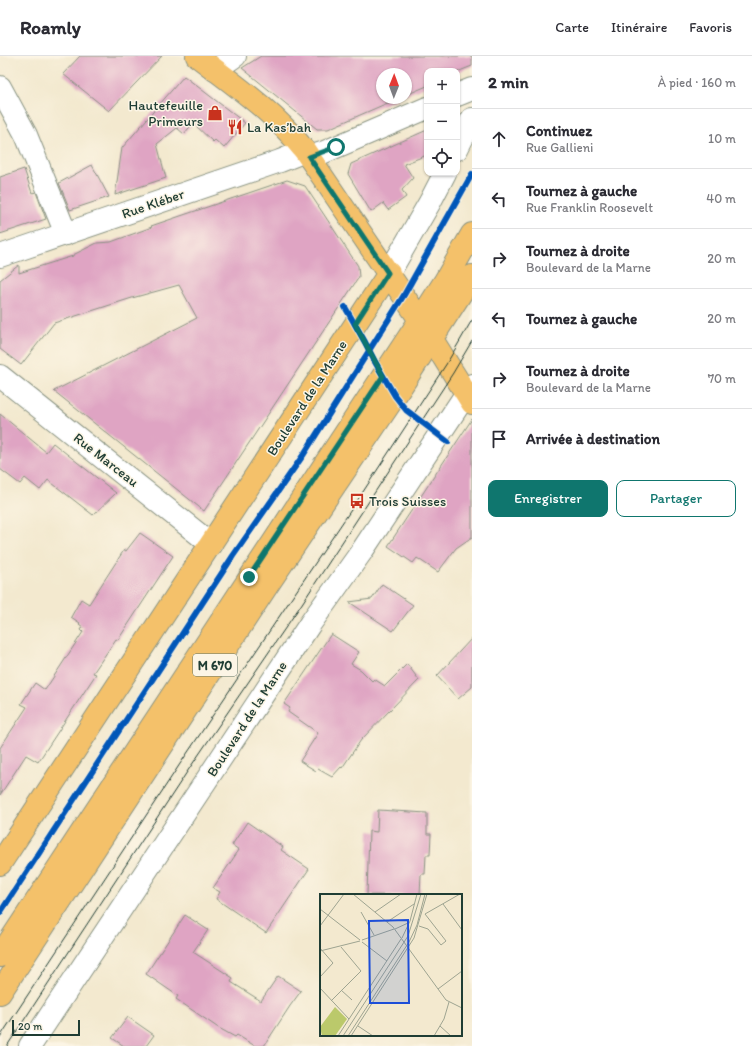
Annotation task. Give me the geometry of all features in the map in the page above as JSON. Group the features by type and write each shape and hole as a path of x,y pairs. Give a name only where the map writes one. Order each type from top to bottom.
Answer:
{"main road":[{"path":"197,56 277,119 292,135 307,154 470,394"},
{"name":"M 670","path":"0,956 420,320 445,281 472,234"},
{"name":"Boulevard de la Marne","path":"0,864 388,273"},
{"name":"M 670","path":"0,993 269,583 395,396 472,276"}],"street":[{"path":"215,70 235,56"},
{"path":"0,87 26,135 66,234"},
{"path":"460,94 472,89"},
{"name":"Rue Kléber","path":"0,256 280,161 307,154 322,153 424,109"},
{"path":"460,143 472,119"},
{"path":"388,273 443,176"},
{"name":"Rue Marceau","path":"0,376 211,544"},
{"name":"Boulevard de la Marne","path":"30,1046 310,624 470,394"}],"building":[{"path":"80,56 162,56 109,111 63,74"},
{"path":"261,56 472,56 472,66 460,71 460,68 424,68 424,87 412,92 412,68 376,68 376,104 385,104 328,129 317,129 242,68"},
{"path":"184,76 245,123 224,148 215,140 213,142 193,123 184,134 177,128 157,144 166,178 115,195 122,148"},
{"path":"424,131 424,156 404,164 413,178 402,190 406,197 388,210 383,203 371,212 348,174 351,164"},
{"path":"92,165 109,197 70,210 59,183"},
{"path":"24,169 32,193 36,192 46,219 0,234 0,177"},
{"path":"287,180 305,186 358,266 359,277 204,511 54,391 197,318 179,285 132,298 54,323 21,365 0,349 0,280 19,265 19,273 73,256 97,243 111,242 152,227 151,226"},
{"path":"0,414 46,452 53,443 116,493 93,515 48,480 40,490 25,478 20,484 0,469"},
{"path":"472,419 472,537 456,548 438,572 417,558 413,563 388,546"},
{"path":"140,533 173,556 118,640 116,639 93,673 96,674 38,762 26,755 0,795 0,748 27,707 21,704 35,683 45,690 83,632 81,630 83,627 79,624 80,623 71,617 81,599 89,604 124,550 126,551"},
{"path":"382,584 413,605 393,631 349,602 372,599"},
{"path":"331,634 359,652 351,664 361,670 372,681 374,679 385,686 407,664 419,680 361,740 342,768 341,767 332,777 318,769 316,771 300,761 318,733 288,712 290,708 284,704"},
{"path":"472,638 472,687 458,699 437,676"},
{"path":"378,810 427,813 427,834 431,834 430,855 426,855 425,874 421,874 420,894 367,894 369,831 377,832"},
{"path":"247,822 283,847 281,850 309,869 266,933 216,899 220,892 213,888 239,850 232,845"},
{"path":"185,915 208,930 193,952 233,978 231,982 261,1001 278,976 301,991 264,1046 255,1046 237,1035 235,1037 217,1027 176,999 178,996 146,974"},
{"path":"128,1017 154,1035 146,1046 124,1046 112,1038"}],"tram line":[{"path":"0,1037 180,764 357,501 447,363 472,320"},
{"path":"7,1046 189,769 301,605 453,373 472,341"}],"cycle path":[{"path":"0,913 233,556 304,454 404,295 472,174"},
{"path":"345,307 395,396 406,410 448,442"}],"place":[{"name":"Hautefeuille Primeurs","path":"215,113"},
{"name":"La Kas’bah","path":"235,127"},
{"name":"Trois Suisses","path":"357,501"}],"route":[{"path":"249,577 383,376 355,324 388,273 309,157 336,147"}]}
